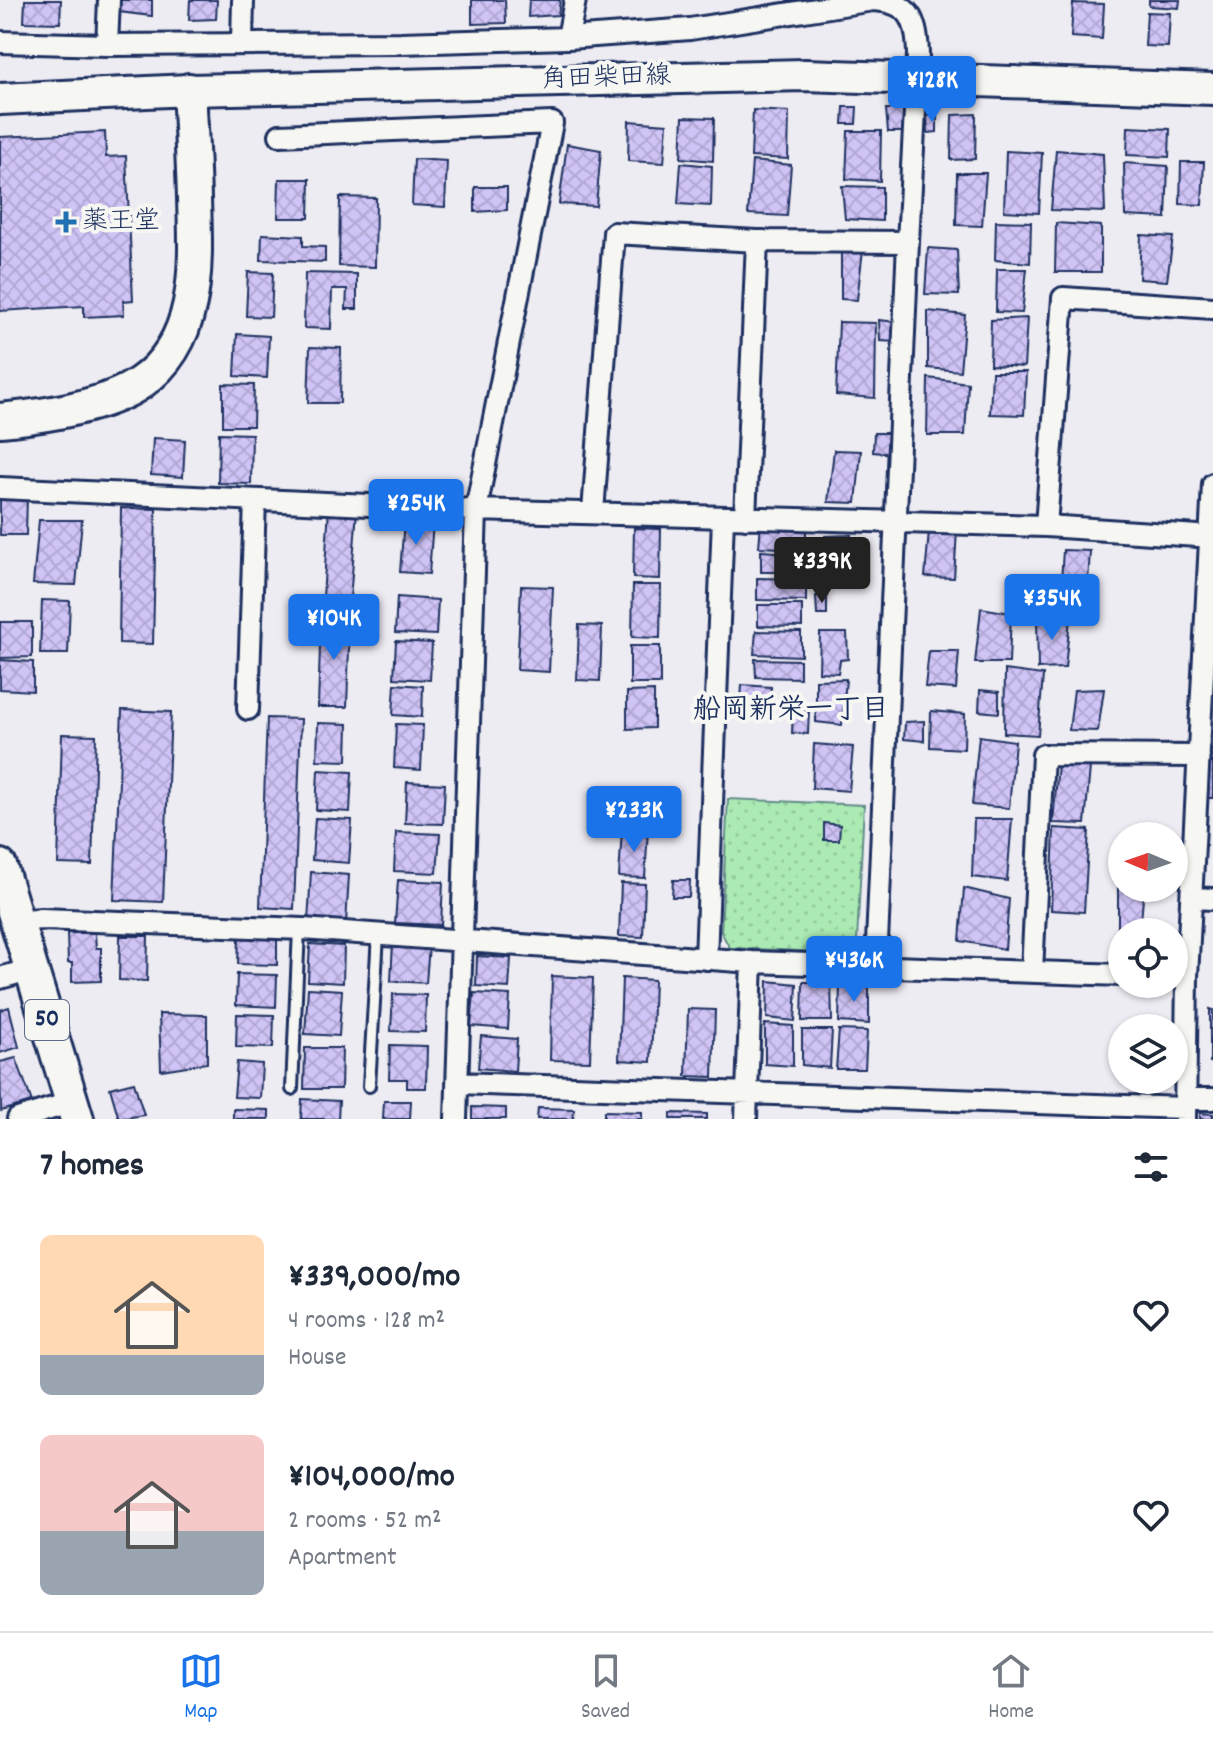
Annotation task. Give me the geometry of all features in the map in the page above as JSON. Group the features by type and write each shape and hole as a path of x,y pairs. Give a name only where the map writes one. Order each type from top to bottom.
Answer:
{"main road":[{"name":"角田柴田線","path":"0,99 189,90 791,75 1213,89"},
{"path":"0,420 25,418 100,401 140,383 163,361 180,337 189,314 195,282 189,90"},
{"name":"50","path":"0,866 75,1110"}],"street":[{"path":"107,45 109,0"},
{"path":"242,42 243,0"},
{"path":"568,38 575,0"},
{"path":"0,42 107,45 401,43 568,38 690,29 873,0 891,1 903,8 917,30 917,78 876,965"},
{"path":"280,135 552,123 476,510 456,1119"},
{"path":"593,512 614,233 757,241 908,242"},
{"path":"745,518 757,241"},
{"path":"1046,526 1063,298 1213,308"},
{"path":"1188,927 1213,484"},
{"path":"0,488 476,510 1046,526 1212,537"},
{"path":"248,709 255,500"},
{"path":"706,959 723,518"},
{"path":"1032,971 1043,755 1199,756"},
{"path":"1192,898 1213,899"},
{"path":"18,921 41,919 299,929 752,962 1108,974"},
{"path":"746,1119 752,962"},
{"path":"0,978 32,969"},
{"path":"1182,998 1185,1109"},
{"path":"457,1083 1185,1109 1213,1099"},
{"path":"18,1119 75,1110"}],"lane":[{"path":"292,1089 299,929"},
{"path":"369,1086 378,935"}],"green space":[{"path":"728,799 864,805 857,941 849,953 730,948 721,932"}],"building":[{"path":"25,0 61,0 60,23 24,22"},
{"path":"119,0 152,0 152,16 119,12"},
{"path":"190,0 217,0 216,19 189,20"},
{"path":"472,0 505,0 506,23 472,24"},
{"path":"529,0 560,0 558,15 528,17"},
{"path":"1149,0 1180,0 1179,8 1149,6"},
{"path":"1073,3 1104,4 1102,39 1071,37"},
{"path":"1147,12 1170,13 1168,47 1145,46"},
{"path":"844,107 857,107 856,124 843,124"},
{"path":"886,109 907,109 907,132 888,132"},
{"path":"753,110 789,112 788,159 751,157"},
{"path":"976,114 975,159 951,160 952,115"},
{"path":"937,115 937,132 928,133 927,116"},
{"path":"683,117 714,118 713,161 681,158"},
{"path":"629,121 667,124 664,163 628,161"},
{"path":"1128,127 1170,129 1169,157 1127,155"},
{"path":"848,131 881,131 880,181 846,179"},
{"path":"105,132 106,157 126,156 133,300 123,301 124,315 84,317 84,306 0,311 0,137"},
{"path":"567,144 601,150 596,206 559,204"},
{"path":"1056,150 1103,154 1105,212 1051,210"},
{"path":"1006,151 1042,153 1039,213 1004,211"},
{"path":"414,159 447,161 445,207 412,205"},
{"path":"752,161 791,165 787,216 748,214"},
{"path":"1181,162 1204,162 1202,205 1180,204"},
{"path":"681,163 712,166 711,206 678,204"},
{"path":"1124,163 1168,166 1166,218 1125,216"},
{"path":"957,173 986,173 982,226 956,225"},
{"path":"279,179 310,179 309,218 278,218"},
{"path":"842,186 882,187 882,221 845,219"},
{"path":"475,187 507,187 507,210 475,212"},
{"path":"340,197 376,198 375,267 339,266"},
{"path":"996,221 1031,222 1030,263 995,260"},
{"path":"1056,223 1101,226 1101,272 1055,272"},
{"path":"262,234 303,236 303,246 325,247 325,262 261,260"},
{"path":"1141,235 1173,237 1167,281 1139,279"},
{"path":"928,248 957,250 959,295 925,294"},
{"path":"841,250 863,250 857,300 841,299"},
{"path":"997,269 1027,269 1022,313 996,312"},
{"path":"248,272 273,273 271,317 246,316"},
{"path":"305,273 357,274 357,309 346,309 347,289 332,289 331,329 304,328"},
{"path":"928,311 965,315 960,371 928,368"},
{"path":"1027,318 1024,367 990,365 991,320"},
{"path":"879,320 896,322 896,342 880,341"},
{"path":"839,322 876,323 875,398 836,395"},
{"path":"237,334 269,336 267,378 235,376"},
{"path":"310,347 341,348 340,403 308,403"},
{"path":"992,372 1026,372 1024,415 990,414"},
{"path":"928,378 968,383 965,435 927,435"},
{"path":"223,384 254,385 253,426 223,426"},
{"path":"219,433 252,434 251,484 218,483"},
{"path":"874,433 892,433 891,454 873,452"},
{"path":"153,438 185,440 183,477 151,475"},
{"path":"834,450 861,451 856,503 828,502"},
{"path":"0,495 27,496 26,535 0,535"},
{"path":"121,508 156,509 153,644 119,643"},
{"path":"329,508 357,510 349,613 322,612"},
{"path":"39,520 82,520 76,585 33,584"},
{"path":"404,520 433,522 429,574 400,572"},
{"path":"761,523 806,524 806,549 759,547"},
{"path":"634,528 661,529 660,579 633,578"},
{"path":"929,531 957,531 954,578 925,577"},
{"path":"851,535 848,584 822,581 825,536"},
{"path":"1063,550 1090,551 1087,598 1060,598"},
{"path":"761,551 806,554 804,572 761,572"},
{"path":"757,578 806,579 806,601 757,600"},
{"path":"633,585 661,585 660,638 632,637"},
{"path":"521,586 553,587 549,672 517,670"},
{"path":"816,596 827,596 827,615 817,615"},
{"path":"397,597 438,600 436,635 395,633"},
{"path":"42,600 70,601 68,654 40,654"},
{"path":"758,605 802,605 802,627 758,626"},
{"path":"981,608 1011,613 1009,663 975,663"},
{"path":"321,617 350,618 347,707 318,707"},
{"path":"1037,617 1070,619 1065,668 1038,669"},
{"path":"0,622 32,622 32,657 0,658"},
{"path":"579,625 602,626 600,681 577,680"},
{"path":"756,631 801,632 801,656 754,654"},
{"path":"820,633 847,633 848,659 840,660 838,673 819,672"},
{"path":"396,641 432,643 430,680 394,678"},
{"path":"630,646 660,646 660,684 630,684"},
{"path":"929,651 959,651 956,689 925,687"},
{"path":"755,659 800,660 800,678 756,677"},
{"path":"0,660 33,662 33,691 0,689"},
{"path":"1005,670 1043,675 1038,735 1004,733"},
{"path":"846,679 842,725 816,722 816,680"},
{"path":"395,684 423,686 422,717 393,715"},
{"path":"742,685 771,687 769,719 740,718"},
{"path":"1104,689 1098,731 1069,730 1074,690"},
{"path":"980,690 999,692 999,713 979,711"},
{"path":"654,691 654,728 627,729 627,692"},
{"path":"122,710 171,712 163,902 114,900"},
{"path":"793,710 809,710 808,734 792,733"},
{"path":"931,711 965,714 964,749 930,747"},
{"path":"267,718 301,719 294,909 260,907"},
{"path":"924,721 924,741 904,739 905,722"},
{"path":"318,723 348,724 347,761 317,760"},
{"path":"396,724 423,725 421,770 394,768"},
{"path":"62,734 96,735 92,865 58,864"},
{"path":"979,736 1015,741 1009,808 972,805"},
{"path":"814,744 853,747 849,791 812,788"},
{"path":"1208,750 1213,750 1213,798 1207,798"},
{"path":"1058,764 1090,767 1085,824 1053,823"},
{"path":"318,770 352,772 350,812 316,810"},
{"path":"407,782 445,784 443,824 405,823"},
{"path":"315,818 352,820 349,863 312,860"},
{"path":"974,819 1012,819 1007,881 972,877"},
{"path":"824,823 840,825 839,840 824,840"},
{"path":"1054,828 1089,830 1084,912 1051,910"},
{"path":"622,829 648,830 645,878 619,877"},
{"path":"396,832 440,834 437,873 394,871"},
{"path":"311,872 349,875 346,924 308,922"},
{"path":"398,880 443,882 441,925 395,923"},
{"path":"673,880 690,880 689,897 672,897"},
{"path":"621,883 645,884 643,937 619,936"},
{"path":"964,888 1009,899 1005,949 960,941"},
{"path":"1118,902 1143,902 1141,918 1118,918"},
{"path":"67,933 95,933 96,948 101,948 101,981 72,982"},
{"path":"120,936 148,936 147,981 119,980"},
{"path":"239,936 277,937 277,965 238,964"},
{"path":"393,942 429,945 426,983 391,981"},
{"path":"310,944 344,946 343,983 308,981"},
{"path":"477,956 511,958 509,988 476,986"},
{"path":"237,974 277,975 276,1007 236,1005"},
{"path":"552,976 593,978 590,1061 550,1060"},
{"path":"622,978 654,980 651,1062 619,1060"},
{"path":"768,981 797,984 795,1021 767,1018"},
{"path":"803,982 831,982 832,1021 802,1021"},
{"path":"840,985 869,985 869,1024 839,1022"},
{"path":"308,988 342,990 339,1036 305,1034"},
{"path":"474,993 510,995 508,1029 471,1026"},
{"path":"393,994 426,995 425,1032 391,1031"},
{"path":"9,1007 19,1047 0,1053 0,1010"},
{"path":"688,1009 715,1010 713,1077 686,1076"},
{"path":"1210,1009 1213,1010 1213,1062 1210,1062"},
{"path":"159,1014 207,1015 207,1063 161,1070"},
{"path":"237,1014 274,1015 273,1048 236,1047"},
{"path":"765,1024 793,1026 793,1066 765,1064"},
{"path":"802,1030 832,1030 830,1068 802,1065"},
{"path":"839,1030 867,1031 865,1069 836,1069"},
{"path":"481,1036 517,1039 515,1071 478,1068"},
{"path":"390,1045 427,1046 426,1088 407,1088 407,1079 389,1079"},
{"path":"305,1048 342,1048 341,1089 304,1089"},
{"path":"16,1058 32,1102 1,1111 0,1062"},
{"path":"237,1062 262,1064 260,1098 234,1097"},
{"path":"134,1082 144,1115 119,1119 110,1088"},
{"path":"302,1099 339,1101 338,1119 301,1119"},
{"path":"384,1101 411,1101 410,1119 383,1119"},
{"path":"472,1107 506,1108 506,1119 472,1119"},
{"path":"538,1108 574,1109 573,1119 537,1119"},
{"path":"233,1109 269,1110 269,1119 233,1119"},
{"path":"604,1111 642,1112 642,1119 604,1119"},
{"path":"671,1113 707,1114 707,1119 671,1119"},
{"path":"1200,1113 1213,1114 1213,1119 1200,1119"}],"place":[{"name":"薬王堂","path":"66,222"}],"district":[{"name":"船岡新栄一丁目","path":"791,712"}]}
